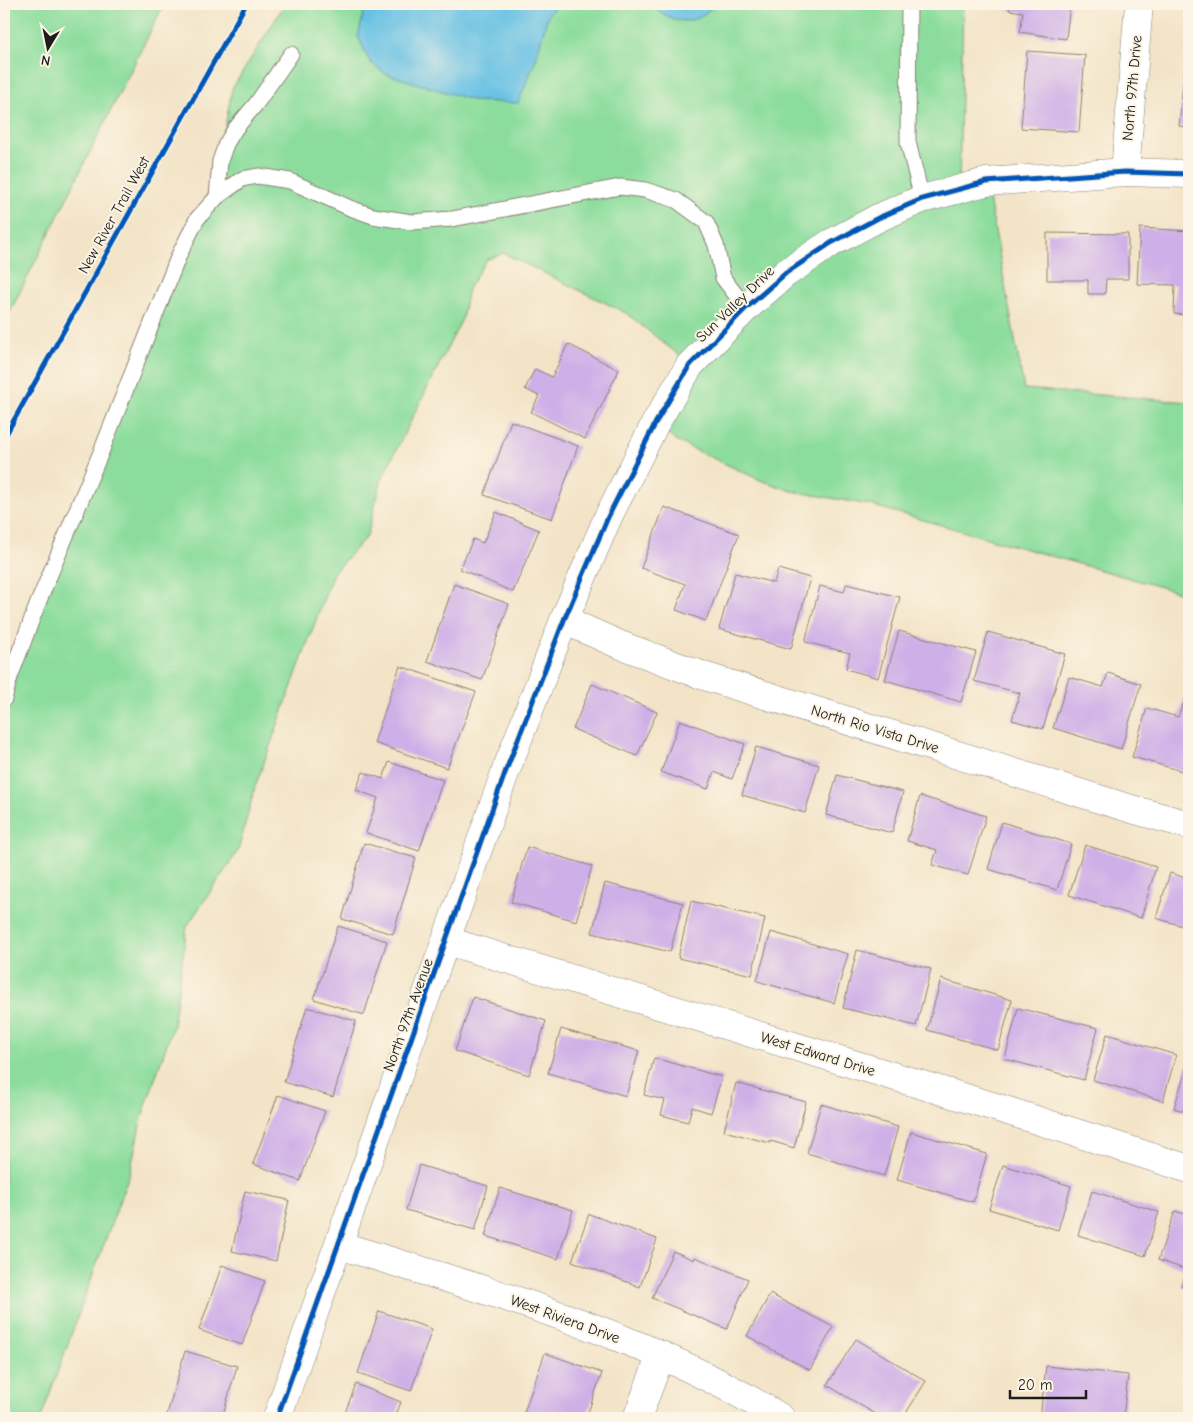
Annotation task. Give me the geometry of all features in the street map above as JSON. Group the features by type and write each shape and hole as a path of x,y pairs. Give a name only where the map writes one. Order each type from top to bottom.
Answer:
{"street":[{"name":"North 97th Drive","path":"1125,172 1139,4"},
{"name":"Sun Valley Drive","path":"564,620 608,517 656,422 690,365 746,308 786,273 831,243 878,218 922,199 986,182 1125,172 1189,174"},
{"name":"North Rio Vista Drive","path":"564,620 618,644 704,676 1189,825"},
{"name":"North 97th Avenue","path":"277,1418 505,773 564,620"},
{"name":"West Edward Drive","path":"447,941 1005,1110 1189,1169"},
{"name":"West Riviera Drive","path":"339,1245 546,1309 661,1355 749,1398 781,1418"},
{"path":"637,1418 661,1355"}],"lane":[{"path":"909,4 908,142 922,199"},
{"path":"217,197 220,162 226,144 291,54"},
{"path":"4,699 10,677 38,603 101,452 179,255 197,219 217,197 242,178 258,176 290,181 350,208 373,216 412,222 452,219 620,187 645,190 676,200 706,222 716,245 723,278 746,308"}],"green space":[{"path":"4,4 164,4 4,324"},
{"path":"285,4 361,4 365,6 370,4 963,4 959,189 986,182 1024,389 1189,402 1189,595 870,505 792,491 760,480 674,440 656,422 690,364 626,313 503,253 486,260 468,289 462,319 382,478 367,536 333,573 255,787 238,851 187,926 173,1026 141,1120 130,1172 41,1418 4,1418 4,716 18,660 75,527 217,171 232,89"}],"water":[{"path":"370,4 557,4 548,15 536,59 518,103 475,101 386,74 370,62 358,37 365,6"},
{"path":"650,4 715,4 699,17 683,21 667,16"}],"building":[{"path":"1010,4 1070,4 1066,39 1020,32 1023,12 1009,10"},
{"path":"1187,44 1189,44 1189,127 1179,126"},
{"path":"1027,51 1085,55 1079,132 1021,128"},
{"path":"1140,228 1189,231 1189,315 1174,314 1175,285 1137,284"},
{"path":"1047,233 1128,234 1128,279 1106,279 1105,294 1088,294 1088,280 1047,280"},
{"path":"568,344 619,370 585,439 531,412 539,396 525,389 535,369 552,377"},
{"path":"511,421 578,446 552,519 484,495"},
{"path":"664,507 739,534 706,621 676,610 685,584 641,568"},
{"path":"496,512 539,530 513,592 460,569 473,539 483,543"},
{"path":"778,569 810,578 791,649 719,629 735,573 774,583"},
{"path":"454,584 509,604 482,680 427,661"},
{"path":"846,584 900,597 878,678 846,669 850,653 805,642 820,586 844,592"},
{"path":"899,631 976,652 961,702 885,680"},
{"path":"988,632 1065,654 1043,729 1012,720 1020,693 974,681"},
{"path":"400,666 476,692 447,768 374,743"},
{"path":"1108,673 1141,684 1121,749 1053,728 1069,677 1103,687"},
{"path":"592,684 657,712 637,756 573,729"},
{"path":"1185,699 1189,700 1189,773 1132,757 1147,708 1178,717"},
{"path":"680,720 745,744 732,779 714,772 708,789 661,772"},
{"path":"756,747 819,765 805,813 742,795"},
{"path":"389,762 443,780 419,851 366,833 378,798 356,790 363,772 383,779"},
{"path":"837,775 903,792 892,833 826,815"},
{"path":"920,796 986,816 968,875 932,865 937,850 907,841"},
{"path":"1002,822 1071,844 1057,890 988,869"},
{"path":"364,843 416,858 393,934 342,919"},
{"path":"1085,845 1156,867 1141,918 1069,895"},
{"path":"527,847 592,866 576,921 511,902"},
{"path":"1170,873 1189,879 1189,928 1156,918"},
{"path":"605,883 683,903 670,952 592,933"},
{"path":"691,901 765,918 752,975 678,958"},
{"path":"338,926 387,941 364,1015 314,999"},
{"path":"771,932 848,954 834,1003 757,981"},
{"path":"857,950 931,969 916,1026 843,1008"},
{"path":"941,979 1012,1000 998,1050 927,1030"},
{"path":"473,997 546,1021 529,1075 455,1051"},
{"path":"307,1007 356,1021 333,1097 284,1082"},
{"path":"1018,1008 1098,1028 1084,1080 1005,1059"},
{"path":"561,1029 639,1051 626,1096 548,1073"},
{"path":"1107,1034 1176,1055 1163,1101 1093,1080"},
{"path":"654,1058 722,1077 711,1113 692,1107 688,1122 661,1115 665,1100 644,1095"},
{"path":"1189,1060 1189,1113 1174,1108"},
{"path":"736,1083 806,1102 794,1148 724,1131"},
{"path":"278,1095 325,1111 300,1181 253,1164"},
{"path":"821,1104 898,1127 884,1176 807,1153"},
{"path":"911,1132 987,1154 973,1202 897,1180"},
{"path":"419,1165 488,1186 475,1230 406,1210"},
{"path":"1003,1165 1071,1186 1058,1230 989,1209"},
{"path":"500,1188 573,1210 558,1259 485,1236"},
{"path":"245,1191 289,1200 276,1261 232,1251"},
{"path":"1092,1191 1159,1212 1145,1256 1078,1235"},
{"path":"1175,1211 1189,1215 1189,1288 1181,1286 1187,1270 1158,1260"},
{"path":"589,1214 657,1239 640,1287 572,1261"},
{"path":"673,1251 694,1260 695,1257 748,1279 727,1329 652,1298"},
{"path":"222,1265 265,1281 242,1345 199,1330"},
{"path":"770,1294 833,1327 810,1370 747,1336"},
{"path":"379,1311 432,1329 411,1391 358,1373"},
{"path":"856,1339 926,1381 903,1418 882,1418 827,1385"},
{"path":"185,1351 237,1366 222,1418 166,1418"},
{"path":"545,1353 602,1373 586,1418 522,1418"},
{"path":"1046,1366 1128,1375 1123,1418 1040,1418"},
{"path":"356,1384 401,1402 395,1418 343,1418"}],"cycle path":[{"name":"New River Trail West","path":"4,438 246,4"},
{"path":"277,1418 505,773 564,620 608,517 656,422 690,365 746,308 786,273 831,243 878,218 922,199 986,182 1125,172 1189,174"}]}
